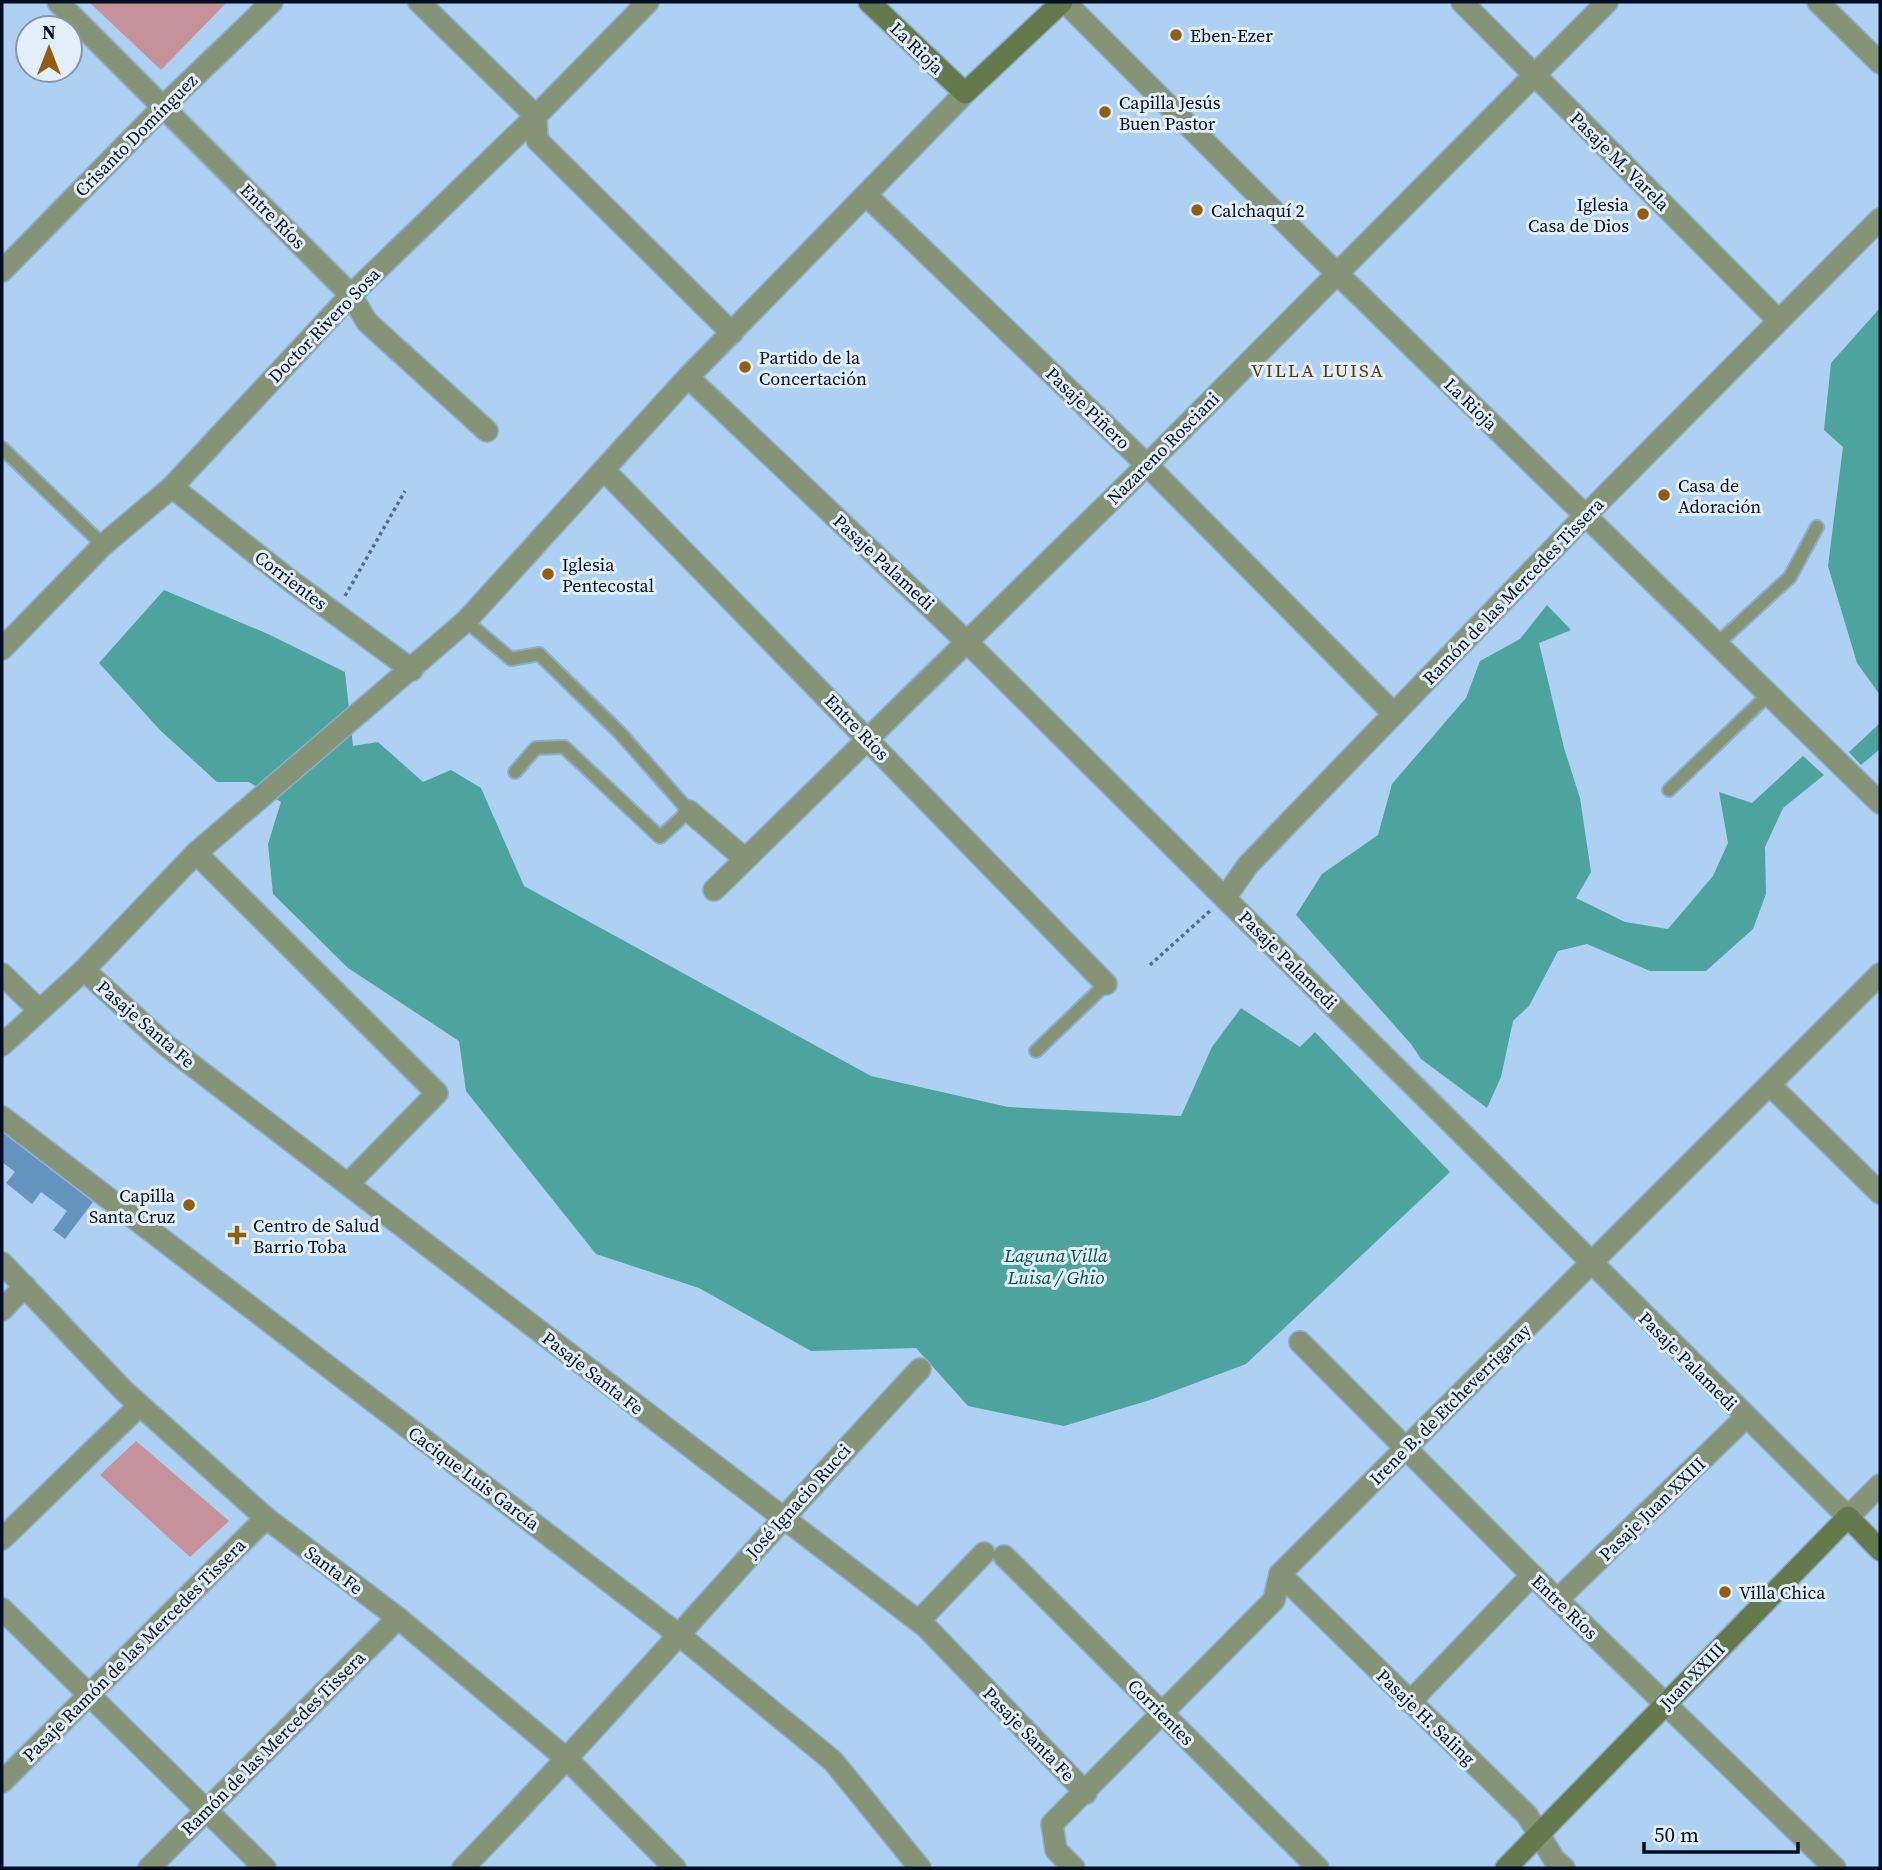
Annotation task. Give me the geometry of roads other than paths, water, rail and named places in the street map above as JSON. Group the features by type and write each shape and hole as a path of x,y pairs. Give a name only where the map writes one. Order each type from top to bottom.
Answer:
{"street":[{"name":"Entre Ríos","path":"58,2 351,295 367,322 487,431"},
{"name":"Crisanto Domínguez","path":"2,271 164,106 272,2"},
{"path":"419,2 537,116 537,140 732,333"},
{"name":"Doctor Rivero Sosa","path":"2,649 103,545 172,488 351,295 537,116 648,2"},
{"name":"La Rioja","path":"869,2 965,93"},
{"path":"2,1045 84,970 195,853 242,816 466,621 688,377 965,93 1063,2"},
{"name":"La Rioja","path":"1063,2 1336,273 1880,803"},
{"name":"Pasaje M. Varela","path":"1462,2 1777,320"},
{"name":"Nazareno Rosciani","path":"714,890 1147,465 1607,2"},
{"path":"1818,2 1880,63"},
{"name":"Pasaje Piñero","path":"867,195 1147,465 1394,714"},
{"name":"Ramón de las Mercedes Tissera","path":"1225,898 1248,865 1777,320 1880,219"},
{"name":"Pasaje Palamedi","path":"688,377 968,642 1880,1550"},
{"name":"Entre Ríos","path":"605,471 870,739 1106,984"},
{"name":"Corrientes","path":"172,488 412,670"},
{"path":"689,811 745,859"},
{"path":"195,853 437,1093 348,1184"},
{"name":"Pasaje Santa Fe","path":"84,970 167,1046 919,1621 1086,1793"},
{"path":"2,974 39,1010"},
{"name":"Irene B. de Etcheverrigaray","path":"1074,1868 1056,1850 1052,1824 1164,1715 1273,1600 1280,1574 1880,974"},
{"path":"1770,1085 1880,1193"},
{"name":"Cacique Luis García","path":"2,1116 679,1635 833,1761 920,1868"},
{"name":"Santa Fe","path":"2,1264 140,1405 266,1518 398,1618 568,1760 675,1868"},
{"path":"2,1310 25,1286"},
{"name":"Entre Ríos","path":"1300,1342 1557,1600 1835,1868"},
{"name":"José Ignacio Rucci","path":"679,1635 781,1518 920,1369"},
{"path":"2,1539 140,1405"},
{"name":"Pasaje Juan XXIII","path":"1557,1600 1746,1417"},
{"name":"Juan XXIII","path":"1506,1868 1880,1485"},
{"name":"Pasaje Ramón de las Mercedes Tissera","path":"2,1782 266,1518"},
{"name":"Corrientes","path":"919,1621 994,1554 1164,1715 1318,1868"},
{"name":"Pasaje H. Saling","path":"1280,1574 1527,1815 1564,1868"},
{"path":"1410,1702 1532,1575"},
{"path":"2,1609 265,1868"},
{"name":"Ramón de las Mercedes Tissera","path":"149,1868 398,1618"},
{"path":"463,1868 568,1760 679,1635"}],"lane":[{"path":"2,448 103,545"},
{"path":"1717,643 1790,577 1817,527"},
{"path":"466,621 511,659 539,654 620,733 689,811 660,837 564,747 536,748 514,772"},
{"path":"1669,790 1769,694"},
{"path":"1036,1051 1106,984"}],"water":[{"path":"1880,308 1880,695 1857,663 1828,566 1843,447 1824,430 1831,363"},
{"name":"Laguna Villa Luisa / Ghio","path":"164,590 268,634 345,672 353,746 378,742 423,782 451,770 481,788 524,886 871,1076 1008,1107 1181,1116 1212,1047 1241,1008 1300,1047 1315,1032 1450,1172 1246,1364 1150,1400 1064,1426 968,1406 916,1348 811,1351 699,1288 596,1254 466,1091 459,1041 348,968 273,894 268,844 281,802 249,782 217,782 160,730 99,663"},
{"path":"1547,605 1571,630 1539,643 1564,748 1580,798 1591,872 1576,898 1625,922 1668,929 1713,876 1728,843 1719,792 1752,803 1803,756 1824,775 1783,808 1765,847 1766,894 1753,929 1706,971 1650,971 1587,944 1558,951 1529,1006 1513,1021 1501,1077 1487,1108 1421,1059 1411,1044 1296,915 1322,874 1378,835 1392,784 1466,698 1480,661 1520,639"},
{"path":"1880,723 1880,749 1861,765 1849,752"}],"place":[{"name":"Eben-Ezer","path":"1176,35"},
{"name":"Capilla Jesús Buen Pastor","path":"1105,112"},
{"name":"Calchaquí 2","path":"1197,210"},
{"name":"Iglesia Casa de Dios","path":"1643,214"},
{"name":"Partido de la Concertación","path":"745,367"},
{"name":"Casa de Adoración","path":"1664,495"},
{"name":"Iglesia Pentecostal","path":"548,574"},
{"name":"Capilla Santa Cruz","path":"189,1205"},
{"name":"Centro de Salud Barrio Toba","path":"237,1235"},
{"name":"Villa Chica","path":"1725,1592"}],"district":[{"name":"VILLA LUISA","path":"1318,370"}]}
